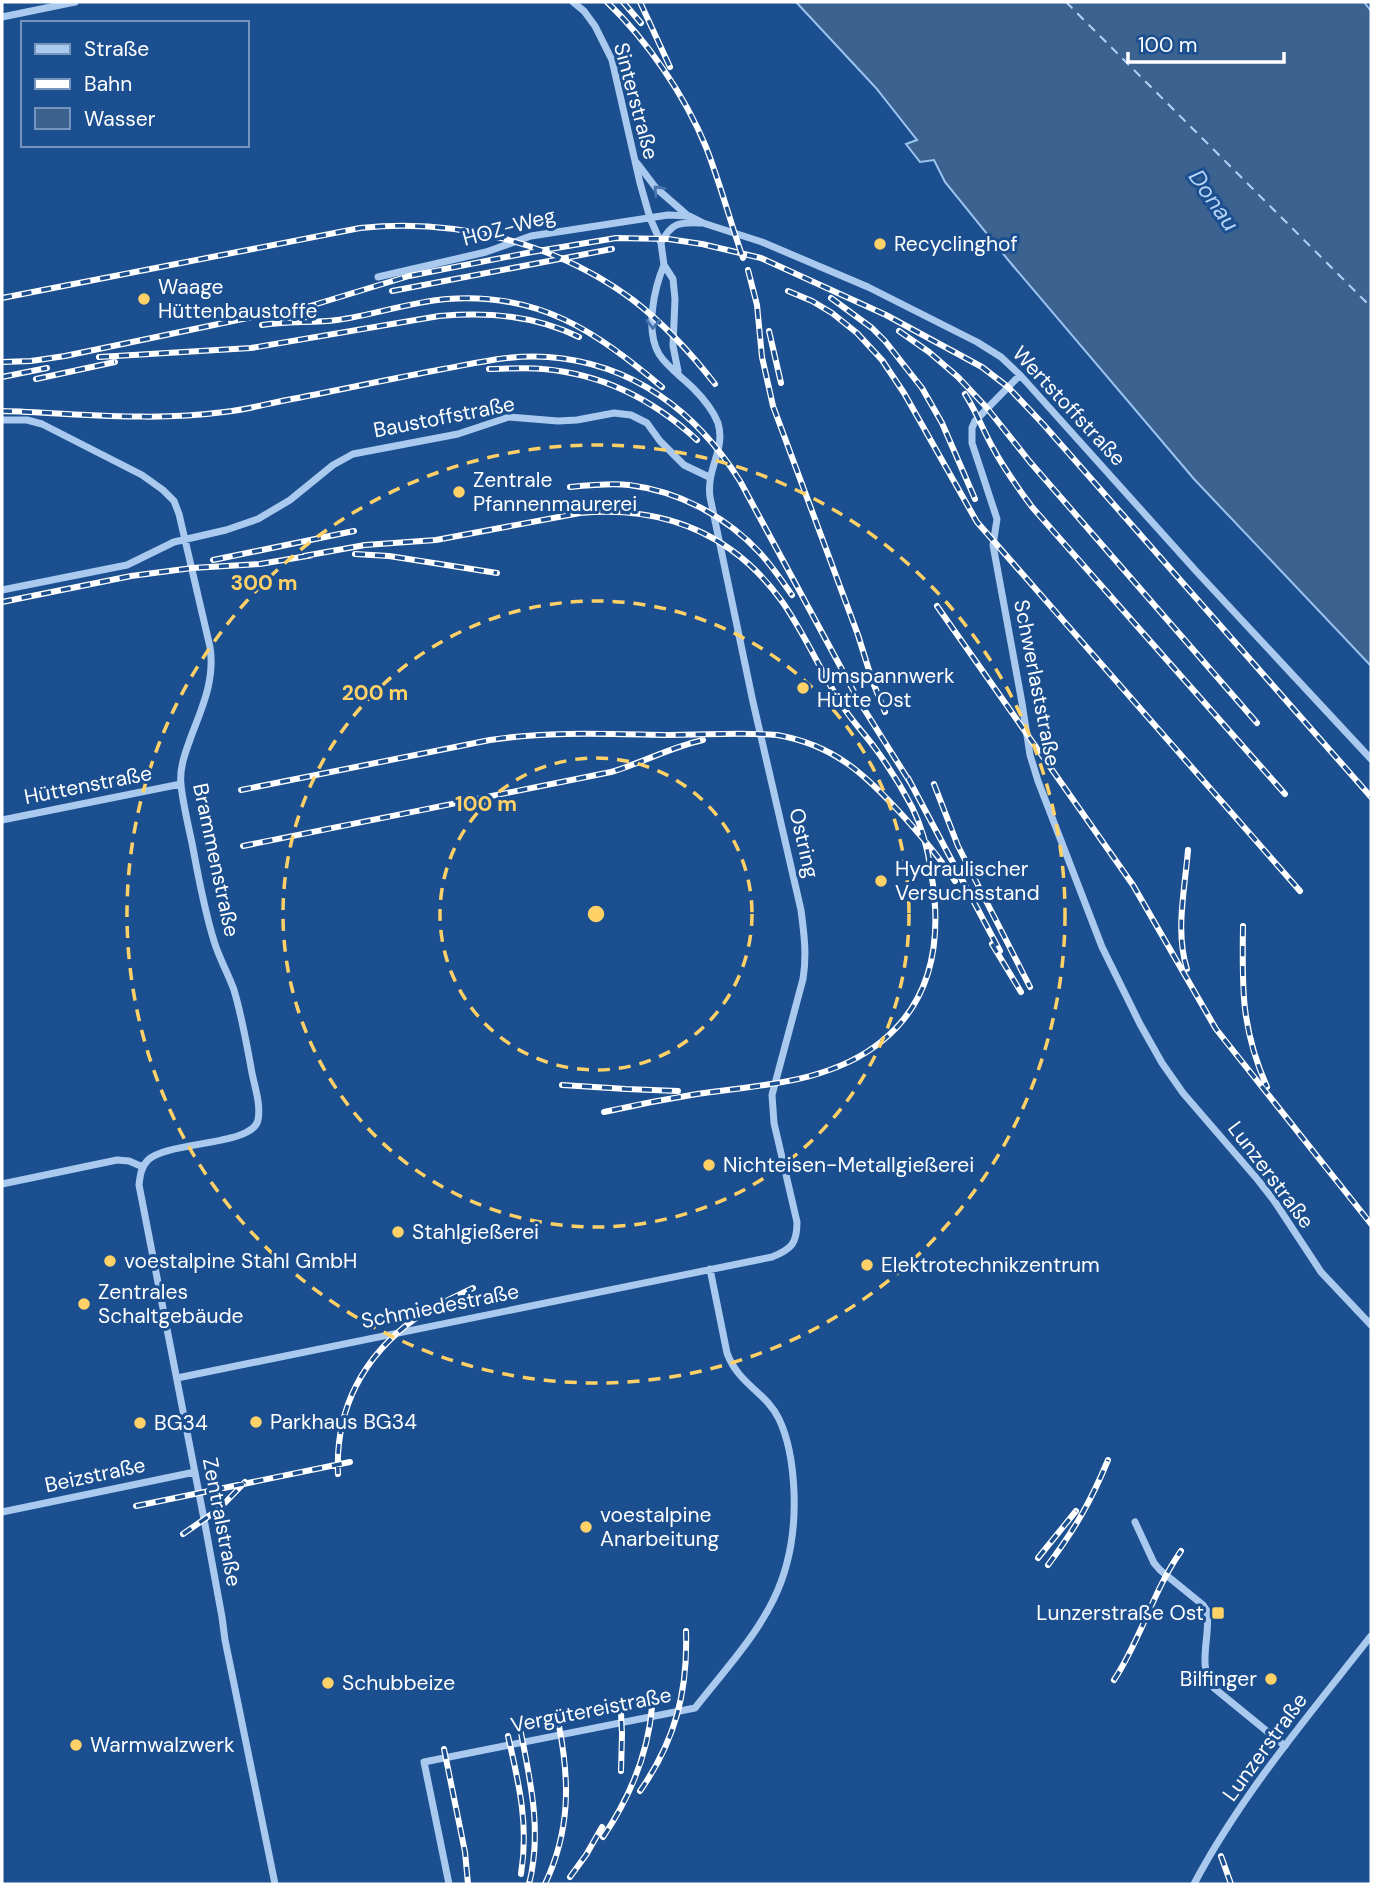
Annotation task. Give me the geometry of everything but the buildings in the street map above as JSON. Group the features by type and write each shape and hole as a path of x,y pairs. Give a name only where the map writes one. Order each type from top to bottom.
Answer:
{"street":[{"path":"2,17 75,2"},
{"name":"Sinterstraße","path":"573,2 595,26 612,61 650,218"},
{"path":"633,156 656,188 689,216"},
{"name":"Wertstoffstraße","path":"650,218 689,216 796,255 880,293 1002,357 1371,759"},
{"name":"Ostring","path":"650,218 661,243 664,265 656,296 652,333 664,361 705,401 718,423 720,441 708,486 753,702 801,910 806,954 803,979 772,1096 774,1123 797,1222 797,1237 791,1247 783,1252 710,1269"},
{"name":"HOZ-Weg","path":"379,276 486,252 531,236 650,218"},
{"path":"661,243 670,229 679,223 703,223"},
{"name":"Ostring","path":"664,265 675,287 673,346 679,375"},
{"name":"Schwerlaststraße","path":"1020,375 975,421 971,436 997,520 993,545 1030,755 1112,970 1162,1063 1197,1111"},
{"name":"Baustoffstraße","path":"2,590 127,565 164,545 258,519 290,500 333,465 353,454 458,434 509,418 558,421 614,414 631,415 647,423 660,441 684,465 709,477"},
{"name":"Brammenstraße","path":"2,419 27,420 42,424 142,475 174,501 212,663 205,701 184,755 181,784 213,938 238,1003 258,1103 258,1121 253,1130 238,1136 162,1153 147,1161 143,1167"},
{"name":"Hüttenstraße","path":"2,820 181,784"},
{"name":"Lunzerstraße","path":"1197,1111 1275,1202 1321,1272 1371,1325"},
{"path":"2,1184 117,1160 129,1161 143,1167"},
{"name":"Zentralstraße","path":"143,1167 140,1175 141,1203 275,1884"},
{"name":"Schmiedestraße","path":"177,1378 710,1269"},
{"name":"Vergütereistraße","path":"449,1884 424,1762 695,1708 756,1630 782,1584 794,1525 794,1487 789,1451 773,1409 731,1365 710,1269"},
{"name":"Beizstraße","path":"2,1512 195,1472"},
{"path":"1135,1522 1154,1563 1207,1611 1205,1662 1208,1681 1285,1746"},
{"name":"Lunzerstraße","path":"1194,1884 1224,1833 1285,1746 1371,1636"}],"water":[{"name":"Donau","path":"796,2 1364,2 1371,11 1371,666 1194,479 1009,261 945,182 934,160 920,162 906,144 917,140 876,88"}],"ferry route":[{"path":"1066,2 1371,307"}],"railway":[{"path":"607,2 650,51 687,108 706,147 743,258"},
{"path":"623,2 641,23"},
{"path":"640,2 670,67"},
{"path":"2,298 360,228 396,226 468,231 538,249 603,280 656,319 687,350 715,384"},
{"path":"2,362 65,356 310,306 409,276 616,238 668,239 761,258 886,315 982,367 1008,387 1371,797"},
{"path":"392,291 612,249"},
{"path":"748,270 757,305 762,357 773,406 885,712"},
{"path":"788,291 832,313 857,333 882,360 904,393 977,522 1300,891"},
{"path":"262,325 337,320 447,299 480,298 510,302 564,319 613,349 662,387"},
{"path":"831,298 872,328 922,388 942,423 975,499"},
{"path":"99,357 251,348 457,315 493,315 528,320 579,337"},
{"path":"769,331 781,383"},
{"path":"899,331 958,377 987,408 1030,462 1257,723"},
{"path":"2,411 141,417 196,415 240,410 443,369 521,357 579,361 634,380 682,413 723,456 740,481 859,701 913,787"},
{"path":"36,379 115,362"},
{"path":"2,377 47,368"},
{"path":"489,369 543,369 606,383 645,401 697,440"},
{"path":"965,394 1002,463 1032,507 1285,794"},
{"path":"570,487 629,485 665,493 700,507 747,540 769,563 792,595"},
{"path":"304,556 365,545 436,540 580,513 639,514 695,530 713,538 750,565 782,601 844,708 880,755 908,799 919,822 930,863 935,919 931,964 914,1005 900,1024 862,1055 818,1074 604,1112"},
{"path":"213,560 354,531"},
{"path":"355,554 389,556 497,573"},
{"path":"2,602 131,576 192,568 260,564 313,555"},
{"path":"937,606 1133,885 1216,1029 1371,1224"},
{"path":"241,790 512,737 579,734 777,735 816,746 833,754 863,775 912,826 955,881"},
{"path":"243,846 611,772 703,740"},
{"path":"908,778 1000,951"},
{"path":"934,784 958,846 1030,987"},
{"path":"1187,969 1181,925 1188,850"},
{"path":"1243,926 1245,1008 1252,1046 1267,1087"},
{"path":"992,944 1021,992"},
{"path":"562,1085 678,1091"},
{"path":"338,1474 341,1428 347,1406 367,1367 381,1349 416,1318 473,1288"},
{"path":"1048,1565 1082,1514 1108,1460"},
{"path":"136,1506 350,1462"},
{"path":"183,1534 219,1509 245,1482"},
{"path":"1038,1558 1076,1511"},
{"path":"1114,1680 1181,1551"},
{"path":"640,1791 662,1753 677,1715 685,1675 686,1631"},
{"path":"603,1837 636,1775 642,1759 652,1707"},
{"path":"621,1713 621,1771"},
{"path":"545,1884 559,1845 566,1806 565,1767 559,1726"},
{"path":"521,1733 534,1808 535,1846 529,1884"},
{"path":"508,1736 523,1821 521,1874"},
{"path":"444,1749 465,1852 468,1884"},
{"path":"570,1877 602,1827"},
{"path":"1221,1856 1231,1884"}],"place":[{"name":"Recyclinghof","path":"880,244"},
{"name":"Waage Hüttenbaustoffe","path":"144,299"},
{"name":"Zentrale Pfannenmaurerei","path":"459,492"},
{"name":"Umspannwerk Hütte Ost","path":"803,688"},
{"name":"Hydraulischer Versuchsstand","path":"881,881"},
{"name":"Nichteisen-Metallgießerei","path":"709,1165"},
{"name":"Stahlgießerei","path":"398,1232"},
{"name":"voestalpine Stahl GmbH","path":"110,1261"},
{"name":"Elektrotechnikzentrum","path":"867,1265"},
{"name":"Zentrales Schaltgebäude","path":"84,1304"},
{"name":"Parkhaus BG34","path":"256,1422"},
{"name":"BG34","path":"140,1423"},
{"name":"voestalpine Anarbeitung","path":"586,1527"},
{"name":"Lunzerstraße Ost","path":"1218,1613"},
{"name":"Bilfinger","path":"1271,1679"},
{"name":"Schubbeize","path":"328,1683"},
{"name":"Warmwalzwerk","path":"76,1745"}]}
